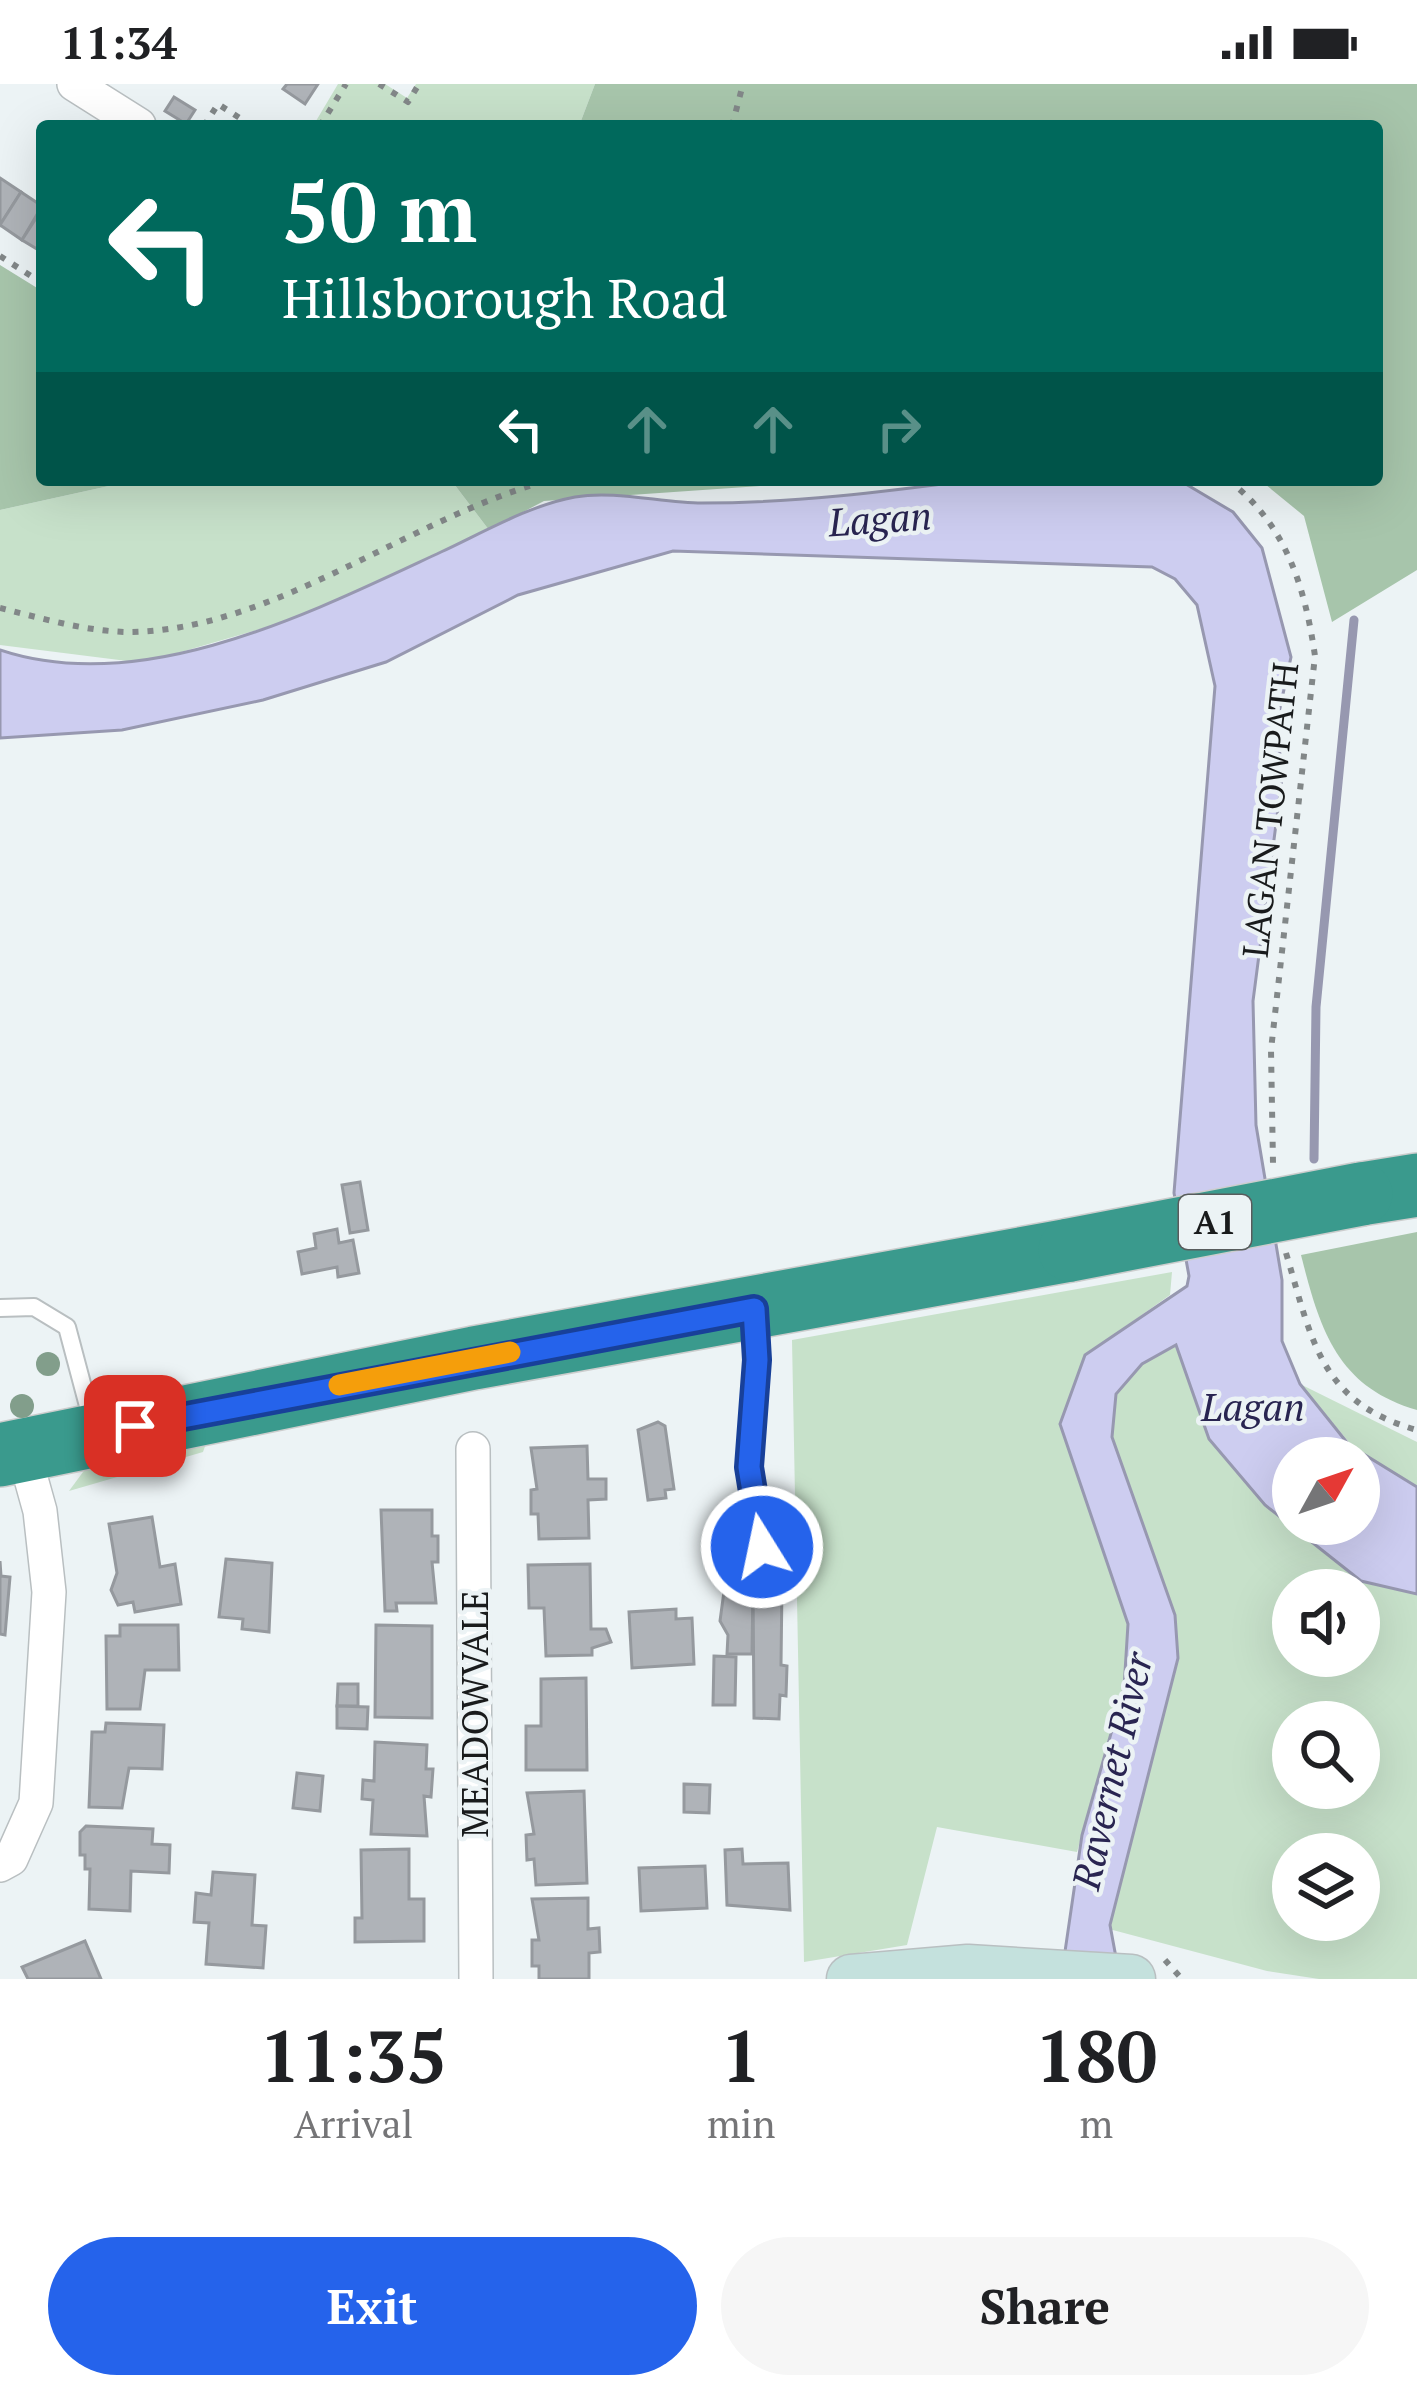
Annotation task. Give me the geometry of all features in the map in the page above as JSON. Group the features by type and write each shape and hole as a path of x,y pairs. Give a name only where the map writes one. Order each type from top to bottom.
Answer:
{"highway":[{"name":"A1","path":"11,1452 1389,1190"}],"street":[{"path":"74,84 131,120"},
{"name":"MEADOWVALE","path":"473,1449 476,1979"},
{"path":"0,1865 10,1859 36,1803 48,1616 40,1511 11,1452"},
{"path":"850,1979 897,1972 1026,1970 1131,1979"}],"lane":[{"path":"0,1308 34,1307 67,1327 95,1434"},
{"path":"754,1309 757,1360 749,1467 762,1547"}],"path":[{"path":"324,120 346,84"},
{"path":"380,84 408,102 419,84"},
{"path":"734,120 743,84"},
{"path":"208,120 218,104 243,120"},
{"path":"0,256 36,279"},
{"path":"0,608 124,632 168,629 236,614 458,512 533,486"},
{"name":"LAGAN TOWPATH","path":"1234,486 1270,519 1287,550 1307,600 1315,656 1271,1050 1273,1173"},
{"path":"1286,1256 1328,1372 1346,1398 1417,1430"}],"green space":[{"path":"338,84 385,84 407,98 416,84 595,84 581,120 317,120"},
{"path":"595,84 1417,84 1417,570 1332,622 1304,516 1267,486 1383,486 1383,120 581,120"},
{"path":"0,265 36,287 36,486 109,486 0,510"},
{"path":"109,486 456,486 489,530 295,619 143,663 0,645 0,510"},
{"path":"456,486 760,486 544,501 489,530"},
{"path":"1417,1232 1417,1410 1390,1400 1350,1371 1325,1331 1301,1255"},
{"path":"1172,1272 1170,1295 1085,1355 1060,1424 1128,1624 1124,1688 1077,1852 937,1827 907,1945 804,1962 792,1340"},
{"path":"1176,1344 1209,1439 1272,1511 1272,1545 1316,1545 1346,1569 1272,1569 1272,1677 1380,1677 1380,1585 1417,1594 1417,1979 1319,1979 1267,1971 1109,1929 1178,1658 1175,1615 1112,1437 1116,1394 1145,1360"},
{"path":"1300,1384 1417,1442 1417,1496 1380,1468 1380,1437 1345,1437"},
{"path":"208,1438 203,1452 69,1491 86,1468"}],"water":[{"path":"922,486 1189,486 1233,512 1262,548 1291,657 1277,722 1282,778 1253,1001 1256,1125 1282,1280 1282,1341 1300,1384 1343,1437 1272,1437 1272,1511 1209,1439 1176,1345 1142,1364 1116,1394 1112,1437 1175,1615 1178,1658 1110,1925 1120,1979 1061,1979 1082,1835 1124,1688 1128,1624 1060,1424 1085,1355 1187,1286 1189,1276 1174,1193 1215,686 1197,605 1175,579 1152,567 673,551 518,595 386,662 263,700 122,730 0,738 0,650 55,662 111,663 168,656 282,622 558,501 606,495 736,503"},
{"path":"1380,1464 1417,1487 1417,1594 1380,1585 1380,1569 1346,1569 1316,1545 1380,1545"}],"building":[{"path":"287,84 318,84 305,104 283,89"},
{"path":"174,97 195,110 189,120 165,111"},
{"path":"0,178 21,192 0,225"},
{"path":"21,192 36,202 36,216 22,240 0,225"},
{"path":"36,218 36,248 22,240"},
{"path":"360,1182 368,1230 350,1233 342,1185"},
{"path":"337,1229 339,1243 353,1240 359,1273 338,1277 337,1267 302,1274 298,1252 316,1248 314,1234"},
{"path":"658,1422 665,1426 674,1489 665,1490 666,1498 648,1500 638,1430"},
{"path":"587,1446 588,1479 606,1479 606,1499 588,1500 589,1538 539,1539 538,1514 531,1514 531,1490 537,1489 531,1448"},
{"path":"381,1510 432,1510 432,1536 438,1536 438,1562 432,1562 436,1603 396,1603 397,1611 385,1611"},
{"path":"152,1517 160,1567 175,1564 181,1604 135,1612 133,1602 118,1605 111,1590 117,1573 109,1524"},
{"path":"226,1559 272,1563 269,1632 242,1629 243,1619 219,1617"},
{"path":"0,1561 1,1576 10,1577 5,1635 0,1634"},
{"path":"590,1564 591,1629 606,1629 611,1642 592,1648 592,1655 546,1656 544,1608 529,1608 528,1565"},
{"path":"725,1584 753,1584 752,1654 727,1654 728,1635 720,1621"},
{"path":"753,1584 782,1585 781,1665 787,1666 779,1719 754,1718"},
{"path":"676,1609 676,1619 692,1618 694,1664 632,1668 629,1612"},
{"path":"120,1625 178,1625 179,1670 145,1670 140,1709 107,1709 106,1636 120,1636"},
{"path":"376,1625 432,1626 432,1718 375,1717"},
{"path":"714,1656 736,1657 735,1705 713,1705"},
{"path":"586,1678 587,1770 526,1770 526,1726 541,1726 541,1679"},
{"path":"338,1684 358,1684 358,1706 337,1706"},
{"path":"337,1706 368,1707 367,1729 337,1728"},
{"path":"106,1723 164,1725 162,1769 129,1768 122,1808 89,1807 92,1732 105,1732"},
{"path":"375,1742 427,1745 426,1769 433,1769 431,1797 424,1796 427,1836 371,1834 373,1800 362,1799 363,1780 374,1781"},
{"path":"297,1773 323,1776 320,1811 293,1808"},
{"path":"684,1784 710,1785 709,1813 684,1812"},
{"path":"584,1791 587,1883 536,1885 534,1859 527,1860 526,1835 534,1834 527,1793"},
{"path":"86,1826 153,1829 152,1844 170,1845 169,1873 131,1871 130,1911 89,1909 90,1869 85,1869 85,1855 80,1855 80,1832"},
{"path":"409,1849 409,1899 424,1899 424,1941 355,1942 355,1918 362,1918 361,1850"},
{"path":"742,1849 743,1864 788,1863 790,1910 727,1905 725,1850"},
{"path":"705,1866 707,1908 641,1911 639,1868"},
{"path":"213,1872 255,1875 252,1925 266,1926 263,1968 206,1964 209,1923 194,1922 196,1893 211,1895"},
{"path":"588,1898 588,1929 599,1928 600,1952 589,1953 589,1979 539,1979 539,1966 532,1966 532,1940 539,1940 532,1899"},
{"path":"85,1941 101,1979 28,1979 22,1967"}],"waterway":[{"path":"1314,1159 1316,1007 1354,620"}],"slow traffic":[{"path":"339,1385 510,1352"}],"route":[{"path":"135,1426 474,1358 754,1309 757,1360 749,1467 762,1547"}],"water label":[{"name":"Lagan","path":"880,519"},
{"name":"Lagan","path":"1253,1407"},
{"name":"Ravernet River","path":"1112,1771"}]}
